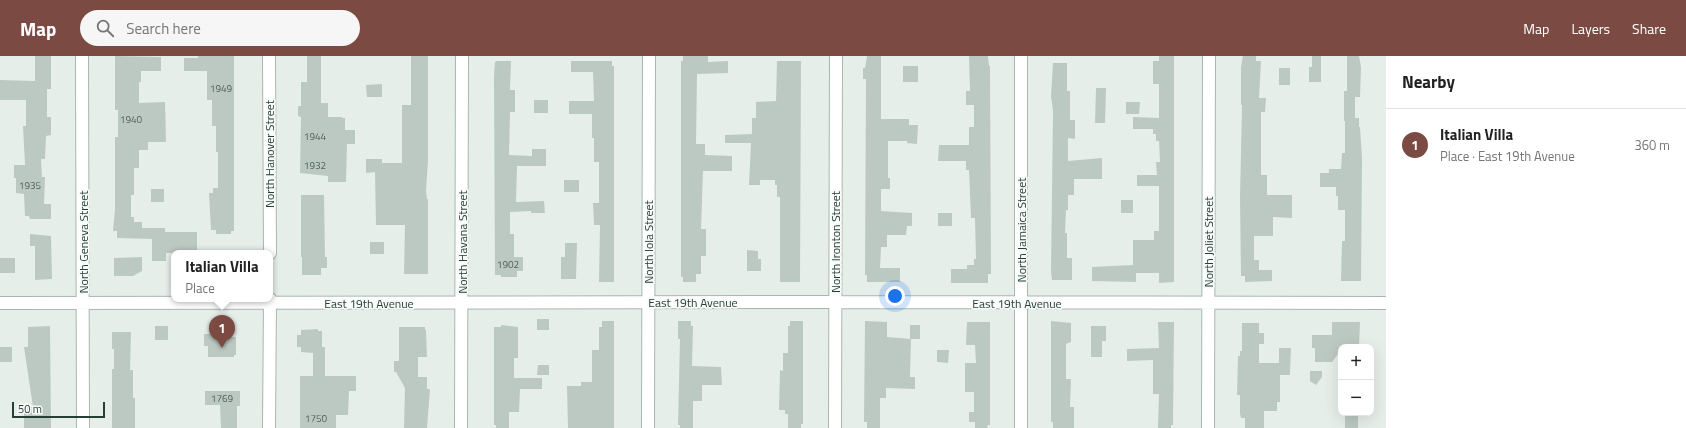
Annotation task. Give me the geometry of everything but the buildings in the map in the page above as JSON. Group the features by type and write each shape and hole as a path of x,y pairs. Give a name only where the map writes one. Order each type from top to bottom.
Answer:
{"street":[{"name":"North Geneva Street","path":"82,56 83,428"},
{"name":"North Hanover Street","path":"269,56 270,250"},
{"name":"North Havana Street","path":"461,428 462,56"},
{"name":"North Iola Street","path":"648,56 648,428"},
{"name":"North Ironton Street","path":"835,428 836,56"},
{"name":"North Jamaica Street","path":"1021,56 1021,428"},
{"name":"North Joliet Street","path":"1208,428 1209,56"},
{"name":"East 19th Avenue","path":"273,301 462,303 1386,303"},
{"name":"East 19th Avenue","path":"0,304 176,302"},
{"path":"269,428 270,302"}],"place":[{"name":"Italian Villa","path":"222,348"}]}
